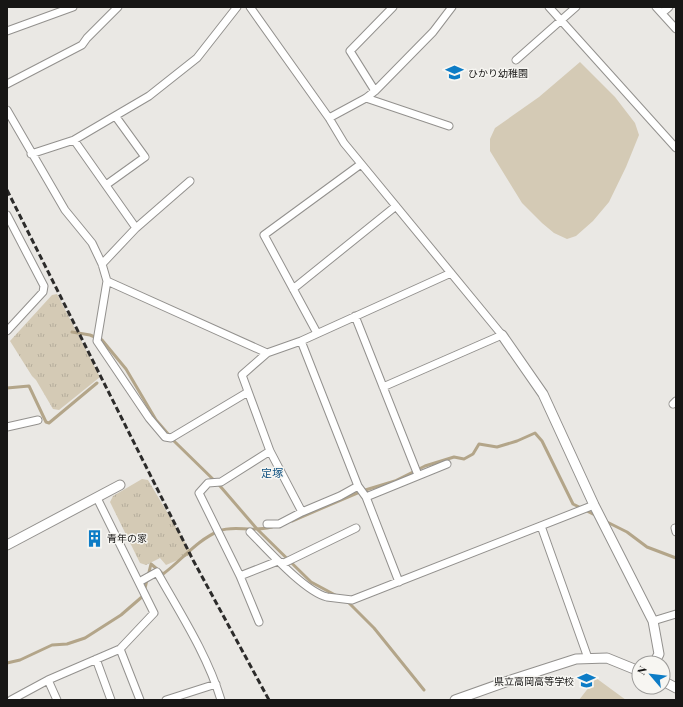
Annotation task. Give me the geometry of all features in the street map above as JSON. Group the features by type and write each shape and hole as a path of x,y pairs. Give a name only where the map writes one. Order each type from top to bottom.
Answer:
{"street":[{"path":"7,30 73,7"},
{"path":"7,84 82,45 118,7"},
{"path":"31,154 74,140 149,96 197,58 237,7"},
{"path":"250,7 329,118 344,143 502,335 543,394 594,505 653,621 658,655"},
{"path":"375,92 350,51 393,7"},
{"path":"329,118 375,92 433,32 452,7"},
{"path":"549,7 676,148"},
{"path":"516,60 576,7"},
{"path":"656,7 676,29"},
{"path":"662,14 669,7"},
{"path":"366,98 449,126"},
{"path":"7,110 31,154 65,210 92,244 102,264 107,281 97,342 149,418 165,436 171,438 248,392"},
{"path":"106,185 145,157 116,116"},
{"path":"74,140 136,228"},
{"path":"317,333 264,235 361,164"},
{"path":"102,264 136,228 190,181"},
{"path":"294,289 396,206"},
{"path":"7,215 44,286 43,292 7,330"},
{"path":"302,512 270,451 242,375 267,353 301,341 451,273"},
{"path":"107,281 267,353"},
{"path":"356,316 418,475"},
{"path":"383,387 502,335"},
{"path":"301,341 358,486 366,497 399,582"},
{"path":"7,426 38,420"},
{"path":"259,622 240,576 199,493 208,483 221,482 270,451"},
{"path":"366,497 447,464"},
{"path":"7,545 120,485"},
{"path":"266,524 279,524 302,512 340,496 358,486"},
{"path":"11,700 48,680 120,649 154,613 96,498"},
{"path":"250,532 312,589 326,596 352,600 594,505"},
{"path":"541,526 588,658"},
{"path":"240,576 291,559 356,528"},
{"path":"139,582 157,572 192,633 216,684 221,700"},
{"path":"653,621 676,614"},
{"path":"120,649 140,700"},
{"path":"455,700 576,659 607,658 631,668"},
{"path":"96,660 111,700"},
{"path":"48,680 57,700"},
{"path":"166,700 216,684"}],"green space":[{"path":"580,62 615,97 635,123 639,135 626,167 609,202 593,221 576,236 567,239 554,233 522,203 490,151 490,139 495,128 539,97"},
{"path":"57,294 100,377 59,410 53,409 10,341 52,295"},
{"path":"142,479 148,480 192,554 166,565 160,558 146,565 140,563 110,502 113,496"},
{"path":"596,678 626,700 579,700"}],"waterway":[{"path":"72,332 90,335 102,340 126,369 156,420 175,442 220,486 257,529 311,582 337,596"},
{"path":"7,388 29,386 46,422 49,423 97,383"},
{"path":"292,521 362,491 395,481 425,466 454,457 464,459 473,454 479,444 497,447 517,441 535,433 542,441 573,504 597,516"},
{"path":"605,521 627,532 647,547 676,558"},
{"path":"7,663 20,660 52,645 67,644 85,638 121,615 143,596 151,564 163,574 197,545 219,531 233,528 258,529 272,527"},
{"path":"347,601 374,628 424,690"}],"railway":[{"path":"7,190 193,560 269,700"}],"place":[{"name":"ひかり幼稚園","path":"455,73"},
{"name":"青年の家","path":"94,538"},
{"name":"県立高岡高等学校","path":"587,681"}],"district":[{"name":"定塚","path":"272,472"}]}
